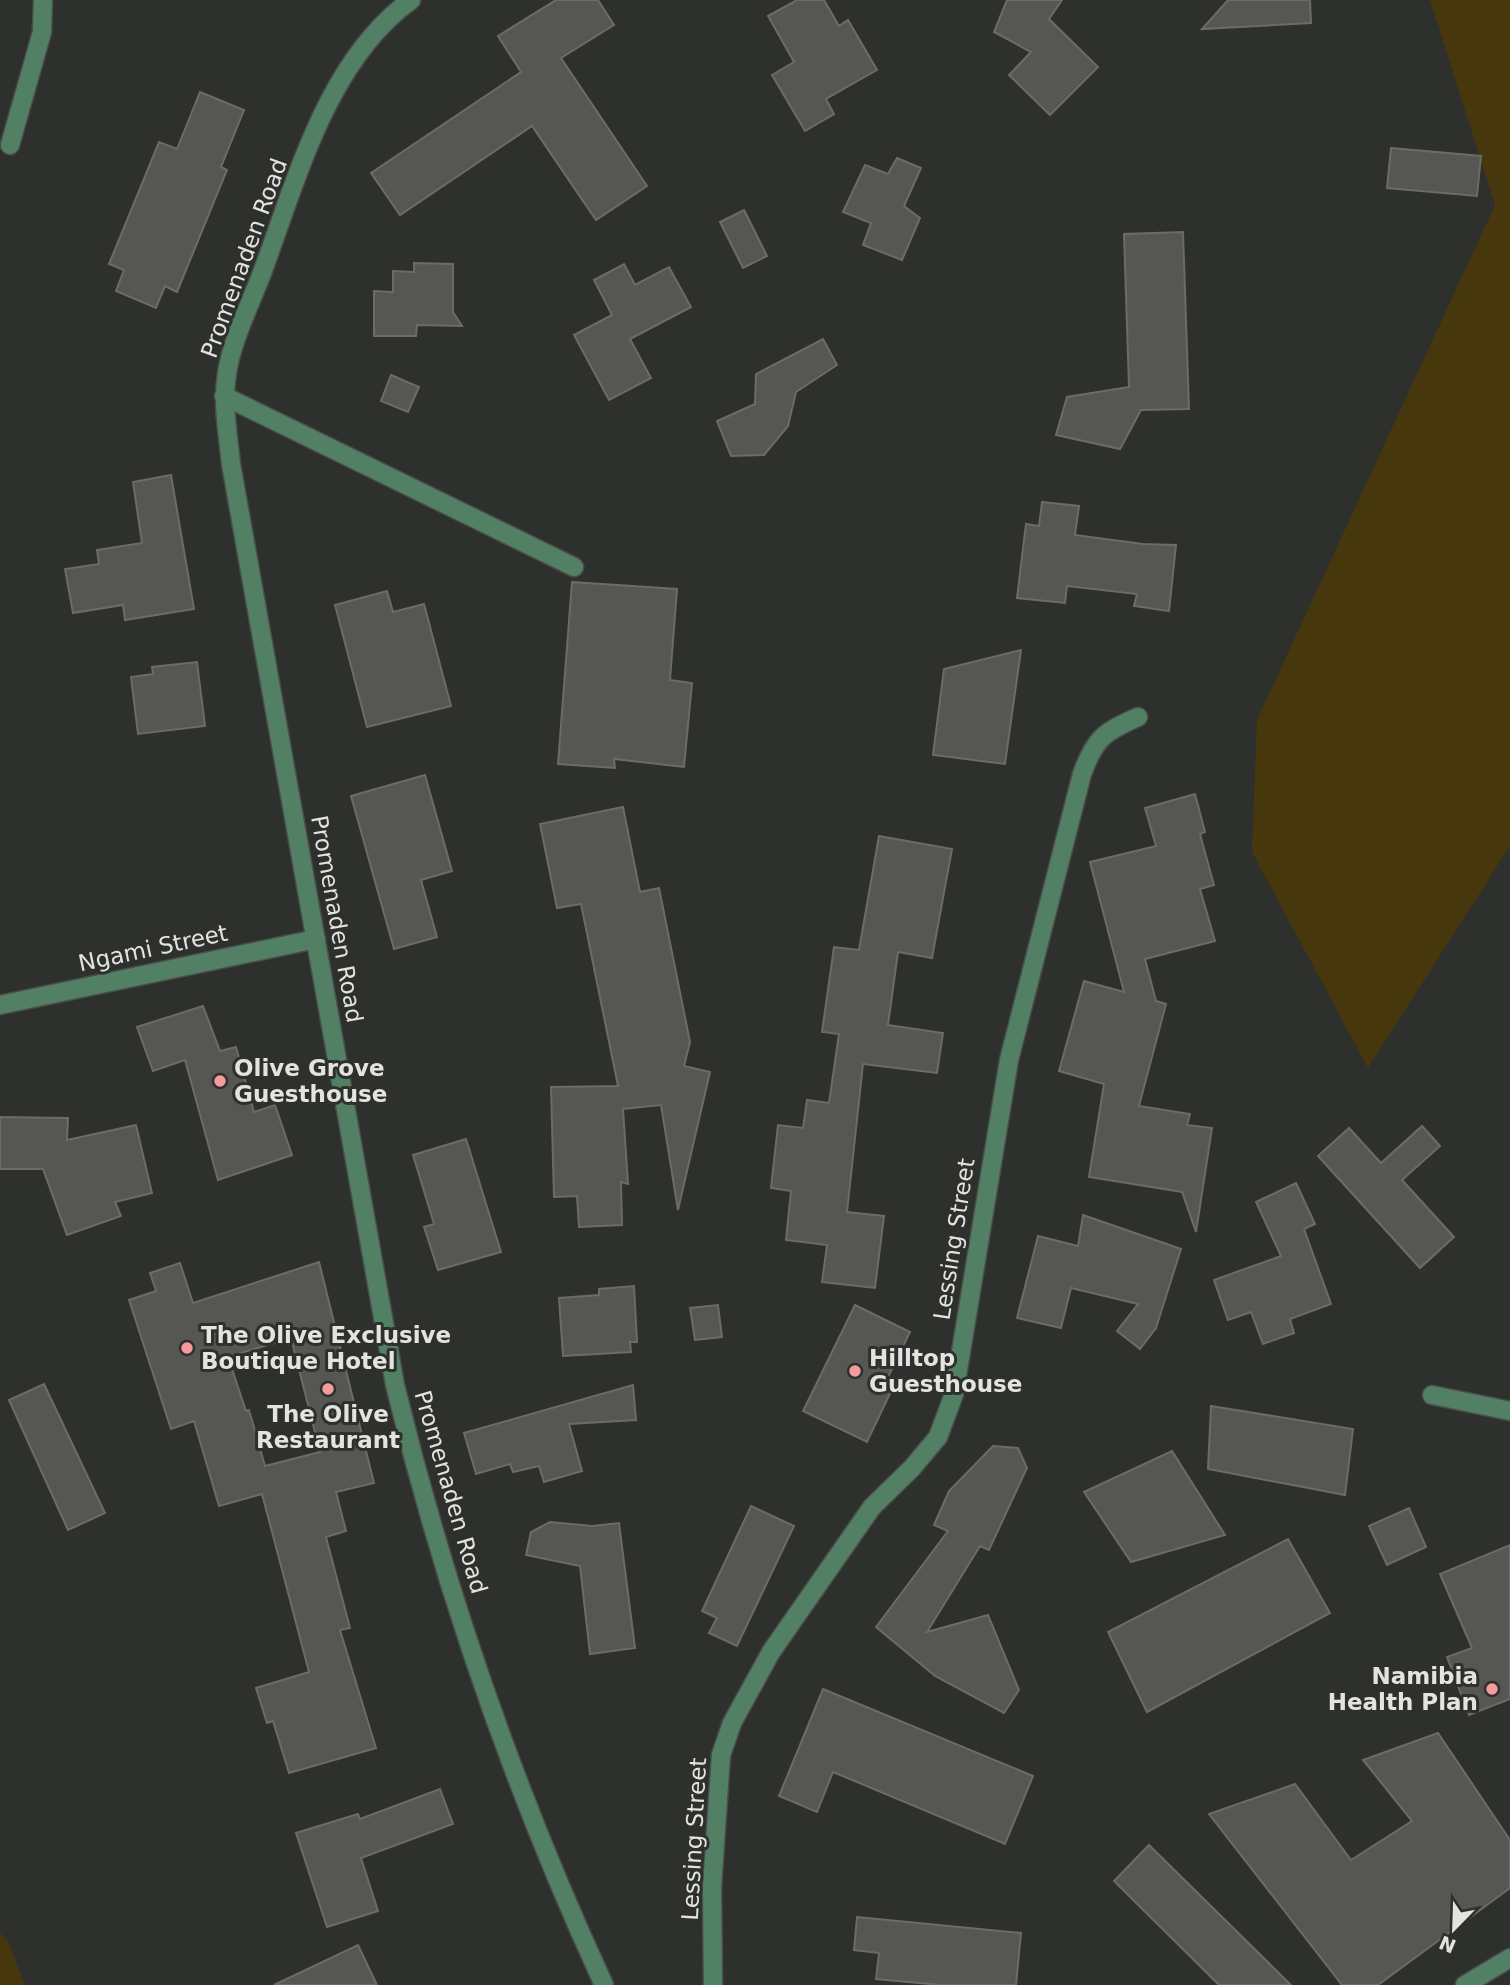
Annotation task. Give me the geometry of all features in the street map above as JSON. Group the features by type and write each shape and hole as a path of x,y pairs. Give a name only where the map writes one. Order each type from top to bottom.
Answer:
{"street":[{"path":"10,145 43,32 43,0"},
{"name":"Promenaden Road","path":"411,0 394,13 356,56 320,122 228,369 224,396 230,464 395,1385 416,1473 503,1748 604,1985"},
{"path":"224,396 574,567"},
{"name":"Lessing Street","path":"713,1985 712,1887 721,1755 732,1723 771,1652 872,1507 912,1468 938,1437 954,1394 1009,1060 1082,774 1091,749 1106,732 1138,717"},
{"name":"Ngami Street","path":"0,1005 316,939"},
{"path":"1432,1395 1510,1411"},
{"path":"1465,1985 1510,1958"}],"shaded area":[{"path":"1430,0 1510,0 1510,846 1368,1068 1252,852 1257,720 1495,205"},
{"path":"0,1933 8,1941 25,1985 0,1985"}],"building":[{"path":"556,0 598,0 614,25 561,58 647,186 596,220 532,126 400,215 371,173 521,72 498,36"},
{"path":"797,0 824,0 839,26 848,20 877,70 826,99 834,114 805,131 772,75 794,62 768,16"},
{"path":"1007,0 1062,0 1049,19 1098,67 1050,115 1009,75 1031,52 994,32"},
{"path":"1228,0 1310,0 1311,23 1202,29"},
{"path":"200,92 244,110 221,167 227,170 177,292 165,286 156,308 116,291 124,270 109,264 159,142 177,149"},
{"path":"1391,148 1481,156 1477,196 1387,188"},
{"path":"897,158 921,168 904,206 920,218 902,260 863,245 871,223 843,212 865,165 888,174"},
{"path":"744,210 767,256 743,268 720,222"},
{"path":"1183,232 1189,409 1141,410 1120,449 1056,435 1067,397 1129,387 1124,234"},
{"path":"414,263 453,264 453,312 462,326 417,325 416,336 374,336 374,291 393,292 393,271 414,272"},
{"path":"624,264 635,285 669,267 691,307 630,339 651,378 609,400 574,335 612,315 594,280"},
{"path":"823,339 837,365 796,392 788,426 764,455 731,456 717,421 755,404 756,374"},
{"path":"391,375 419,387 408,412 381,401"},
{"path":"171,475 194,609 125,620 123,605 73,613 65,569 99,564 97,550 142,543 133,482"},
{"path":"1042,502 1079,506 1075,535 1143,544 1176,545 1169,611 1134,606 1137,594 1067,586 1065,603 1017,598 1026,524 1039,526"},
{"path":"572,582 677,589 670,680 692,683 684,767 614,759 615,768 558,764"},
{"path":"387,591 393,612 424,604 451,706 367,727 335,605"},
{"path":"1021,650 1005,764 933,755 944,669"},
{"path":"197,662 205,726 138,734 131,677 153,674 152,667"},
{"path":"425,775 452,871 421,880 437,937 394,949 351,796"},
{"path":"1195,794 1205,832 1200,834 1214,885 1200,889 1215,941 1145,959 1156,1001 1166,1004 1139,1106 1190,1114 1187,1125 1212,1128 1196,1232 1182,1192 1089,1177 1104,1084 1059,1071 1084,981 1124,992 1090,862 1156,846 1145,808"},
{"path":"623,807 640,892 659,888 690,1042 684,1066 710,1072 678,1210 661,1105 623,1109 628,1184 621,1182 622,1225 579,1227 577,1196 554,1197 551,1087 618,1086 581,904 557,908 540,824"},
{"path":"879,836 952,849 932,958 898,952 888,1025 943,1033 937,1073 863,1064 847,1212 884,1216 875,1288 822,1282 827,1245 786,1240 791,1191 771,1188 778,1125 803,1128 807,1100 829,1103 839,1034 822,1032 834,947 859,950"},
{"path":"203,1006 220,1051 236,1047 254,1112 275,1105 292,1155 218,1180 185,1060 153,1071 137,1027"},
{"path":"0,1117 68,1118 67,1140 136,1125 152,1193 115,1202 121,1216 67,1235 43,1169 0,1169"},
{"path":"1422,1126 1440,1146 1402,1180 1454,1237 1420,1268 1318,1156 1349,1128 1381,1163"},
{"path":"466,1139 501,1252 438,1270 424,1227 434,1224 413,1155"},
{"path":"1296,1183 1315,1224 1304,1229 1331,1304 1290,1319 1294,1333 1263,1344 1251,1312 1228,1320 1214,1280 1281,1256 1256,1202"},
{"path":"1083,1215 1181,1249 1156,1328 1140,1349 1117,1331 1138,1304 1071,1288 1061,1328 1017,1318 1038,1236 1078,1246"},
{"path":"319,1262 374,1483 336,1492 346,1531 326,1537 350,1628 340,1630 376,1748 289,1773 273,1721 267,1723 256,1688 309,1672 262,1494 219,1506 194,1421 171,1429 129,1300 156,1291 150,1273 180,1263 193,1303","holes":["291,1338 320,1452 265,1466 249,1410 246,1411 228,1357"]},
{"path":"634,1286 637,1342 630,1342 631,1352 563,1356 559,1298 599,1295 599,1289"},
{"path":"718,1305 722,1337 695,1340 690,1308"},
{"path":"855,1305 910,1332 887,1379 895,1383 867,1442 803,1411"},
{"path":"44,1384 105,1513 68,1530 9,1400"},
{"path":"633,1385 636,1420 569,1424 582,1471 544,1482 539,1466 513,1472 510,1464 476,1474 464,1433"},
{"path":"1211,1406 1353,1429 1345,1495 1208,1469"},
{"path":"993,1446 1018,1448 1027,1468 989,1550 980,1546 927,1632 988,1615 1019,1690 1004,1713 935,1676 876,1627 948,1531 934,1525 949,1491"},
{"path":"1172,1451 1225,1535 1131,1562 1084,1492"},
{"path":"751,1506 794,1526 737,1646 709,1633 717,1618 702,1611"},
{"path":"1409,1508 1426,1547 1387,1565 1369,1526"},
{"path":"550,1522 592,1526 619,1523 635,1648 590,1654 580,1566 526,1555 531,1532"},
{"path":"1288,1539 1330,1613 1147,1712 1108,1632"},
{"path":"1510,1545 1510,1699 1469,1715 1447,1657 1472,1648 1440,1574"},
{"path":"823,1689 1033,1776 1005,1844 833,1772 817,1812 779,1796"},
{"path":"1438,1733 1510,1840 1510,1888 1378,1985 1342,1985 1209,1814 1295,1784 1351,1860 1412,1821 1363,1760"},
{"path":"440,1789 453,1824 361,1858 378,1911 327,1927 296,1833 358,1814 360,1819"},
{"path":"1149,1845 1291,1985 1219,1985 1114,1881"},
{"path":"857,1917 1021,1933 1016,1985 941,1985 876,1979 879,1953 854,1950"},
{"path":"358,1945 377,1985 274,1985"}],"place":[{"name":"Olive Grove Guesthouse","path":"220,1081"},
{"name":"The Olive Exclusive Boutique Hotel","path":"187,1348"},
{"name":"Hilltop Guesthouse","path":"855,1371"},
{"name":"The Olive Restaurant","path":"328,1389"},
{"name":"Namibia Health Plan","path":"1492,1689"}]}
